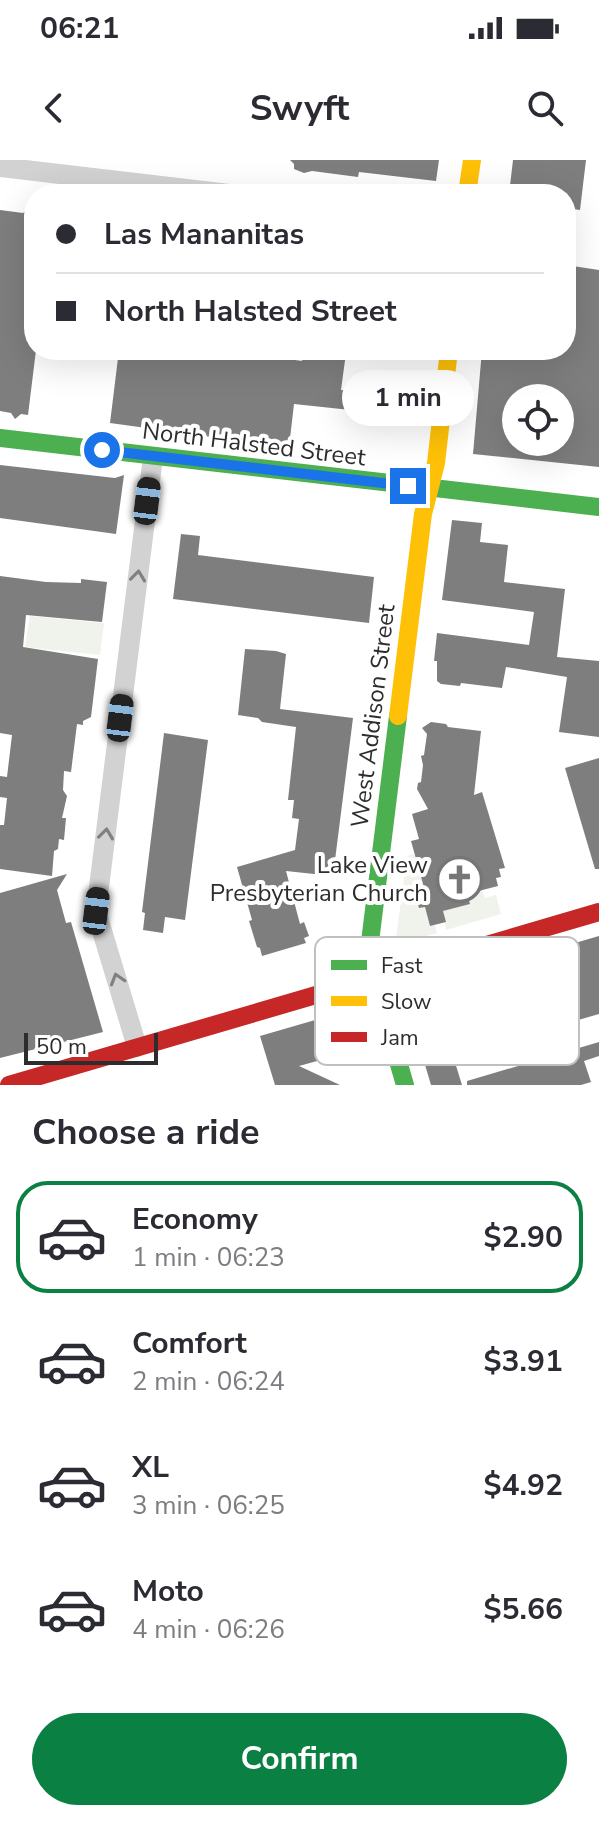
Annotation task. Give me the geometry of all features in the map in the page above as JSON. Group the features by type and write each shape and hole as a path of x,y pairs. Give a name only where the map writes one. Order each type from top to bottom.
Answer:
{"main road":[{"path":"468,184 472,160"},
{"name":"West Addison Street","path":"370,937 423,514 430,488 448,360"},
{"name":"North Halsted Street","path":"0,438 599,507"},
{"path":"512,937 599,912"},
{"path":"9,1085 315,994"},
{"name":"West Addison Street","path":"399,1065 405,1085"}],"street":[{"path":"0,167 144,184"},
{"path":"137,1047 96,911 153,457"}],"shaded area":[{"path":"30,616 104,623 100,655 25,647"},
{"path":"414,854 425,891 415,894 419,908 425,907 430,926 435,925 437,933 423,937 396,937 407,856"},
{"path":"465,887 482,890 485,898 496,895 501,914 446,930 443,911 469,904"}],"building":[{"path":"290,160 439,160 436,181 359,172 358,177 312,171 304,173 294,169"},
{"path":"513,160 586,160 580,210 576,209 576,184 510,184"},
{"path":"0,210 23,213 24,360 35,360 28,415 21,414 15,419 11,413 0,411"},
{"path":"576,267 599,270 599,467 473,454 481,360 576,360"},
{"path":"118,360 345,360 341,390 402,397 399,422 359,418 360,411 294,404 289,447 281,446 277,450 272,445 259,444 254,449 248,442 110,423"},
{"path":"0,465 115,478 124,475 116,534 0,518"},
{"path":"452,520 482,523 480,542 508,545 504,582 565,589 557,657 599,661 599,737 559,732 567,677 506,667 502,688 441,684 437,681 437,661 434,661 437,633 529,645 534,612 442,600"},
{"path":"181,534 200,536 198,555 374,577 369,623 173,599"},
{"path":"0,576 46,582 81,583 81,579 107,582 102,622 26,615 23,647 98,659 91,717 83,721 83,725 77,724 71,772 64,771 63,790 67,796 62,818 66,818 64,840 59,839 58,849 54,851 52,876 0,869 0,825 4,825 7,798 0,797 0,776 7,777 12,735 0,733"},
{"path":"245,649 286,654 280,709 353,718 333,876 286,871 300,924 304,922 309,936 304,938 306,943 262,956 249,921 252,920 237,867 295,850 299,819 292,818 294,800 288,800 296,727 238,715"},
{"path":"431,722 481,731 474,795 482,792 505,868 499,869 501,877 496,878 498,886 467,894 470,904 443,911 446,922 430,926 425,907 419,908 415,894 425,891 411,841 419,839 412,814 428,809 417,789 421,782 421,756 424,755 427,734 422,728"},
{"path":"164,733 208,740 185,920 165,917 163,933 143,930 145,913 142,912"},
{"path":"599,758 599,869 595,869 565,768"},
{"path":"67,874 57,890 66,923 71,922 103,1032 0,1058 0,893"},
{"path":"599,936 599,1014 579,1020 579,942"},
{"path":"315,1020 315,1062 299,1066 340,1085 275,1085 260,1036"},
{"path":"599,1042 599,1056 584,1061 591,1082 581,1085 467,1085 467,1081 521,1065 579,1065 579,1048"},
{"path":"425,1065 456,1065 462,1085 431,1085"}],"traffic: fast":[{"path":"0,438 599,507"},
{"path":"371,937 398,716"},
{"path":"399,1065 405,1085"}],"traffic: slow":[{"path":"468,184 472,160"},
{"path":"398,716 423,514 436,463 448,360"}],"traffic: jam":[{"path":"514,937 599,912"},
{"path":"9,1085 315,995"}],"place":[{"name":"Lake View Presbyterian Church","path":"459,879"}],"route":[{"path":"102,450 408,486"}]}
